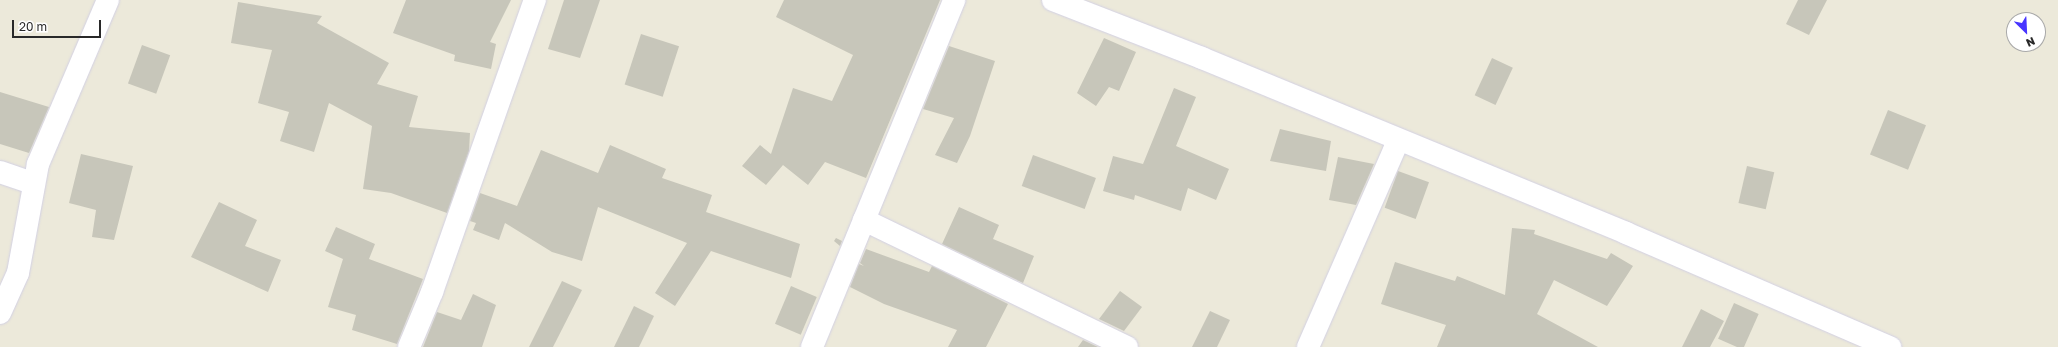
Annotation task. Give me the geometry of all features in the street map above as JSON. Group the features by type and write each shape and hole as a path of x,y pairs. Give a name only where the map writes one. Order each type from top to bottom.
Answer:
{"street":[{"path":"0,313 18,273 38,164 108,0"},
{"path":"409,347 432,292 535,0"},
{"path":"812,347 954,0"},
{"path":"1053,0 1202,58 1398,141 1626,233 1890,347"},
{"path":"1308,347 1398,141"},
{"path":"0,172 34,184"},
{"path":"864,220 1127,347"}],"building":[{"path":"406,0 511,0 490,42 496,44 491,69 454,61 455,55 393,33"},
{"path":"564,0 600,0 580,58 548,49"},
{"path":"784,0 940,0 866,178 825,162 808,185 783,165 766,185 742,166 760,145 771,154 793,88 832,101 853,55 776,17"},
{"path":"1798,0 1827,0 1809,35 1786,24"},
{"path":"238,2 322,16 317,23 389,63 377,84 418,96 409,127 470,133 469,151 447,213 391,193 363,189 372,126 329,103 314,152 280,141 289,112 258,103 272,50 231,43"},
{"path":"641,34 679,46 663,97 625,84"},
{"path":"1104,38 1136,52 1119,91 1109,87 1096,106 1077,93"},
{"path":"142,45 170,55 156,94 128,84"},
{"path":"949,46 995,61 970,136 957,163 935,155 954,118 923,109"},
{"path":"1492,58 1513,68 1496,105 1475,95"},
{"path":"1174,88 1196,97 1176,146 1229,169 1216,200 1188,188 1181,211 1135,195 1134,200 1103,191 1113,156 1143,164"},
{"path":"0,92 49,107 29,153 0,144"},
{"path":"1888,110 1926,125 1908,170 1870,155"},
{"path":"1280,129 1331,141 1326,171 1270,161"},
{"path":"610,145 666,169 662,178 712,195 706,212 800,244 791,278 711,251 675,306 655,293 687,243 598,207 582,261 552,252 505,223 499,240 473,230 476,223 470,221 480,193 517,206 541,150 598,173"},
{"path":"81,154 133,166 114,240 92,237 96,210 69,203"},
{"path":"1033,155 1096,178 1085,209 1022,186"},
{"path":"1338,157 1374,164 1356,205 1329,200"},
{"path":"1747,166 1774,172 1766,209 1738,203"},
{"path":"1398,171 1429,182 1416,219 1385,208"},
{"path":"219,202 257,220 245,246 281,260 268,292 191,257"},
{"path":"959,207 999,225 993,239 1034,256 1023,283 942,244"},
{"path":"336,227 375,244 369,259 423,279 397,344 352,330 356,315 328,307 343,259 325,251"},
{"path":"1512,228 1535,230 1534,234 1607,259 1611,253 1633,266 1607,306 1554,280 1537,314 1598,347 1437,347 1446,325 1381,304 1395,262 1455,281 1457,276 1505,295"},
{"path":"836,238 842,241 840,246 834,241"},
{"path":"866,249 929,272 932,266 1008,304 986,347 948,347 957,330 884,304 850,287 859,264 864,266 860,263"},
{"path":"562,281 582,290 553,347 529,347"},
{"path":"791,286 817,297 801,335 775,324"},
{"path":"1120,291 1142,307 1124,331 1099,319"},
{"path":"473,294 496,305 482,347 423,347 437,312 461,320"},
{"path":"1734,303 1759,314 1744,347 1737,347 1718,339"},
{"path":"634,306 654,316 639,347 614,347"},
{"path":"1701,309 1724,321 1710,347 1682,347"},
{"path":"1210,311 1230,320 1217,347 1192,347"},
{"path":"1083,340 1098,347 1078,347"}]}
